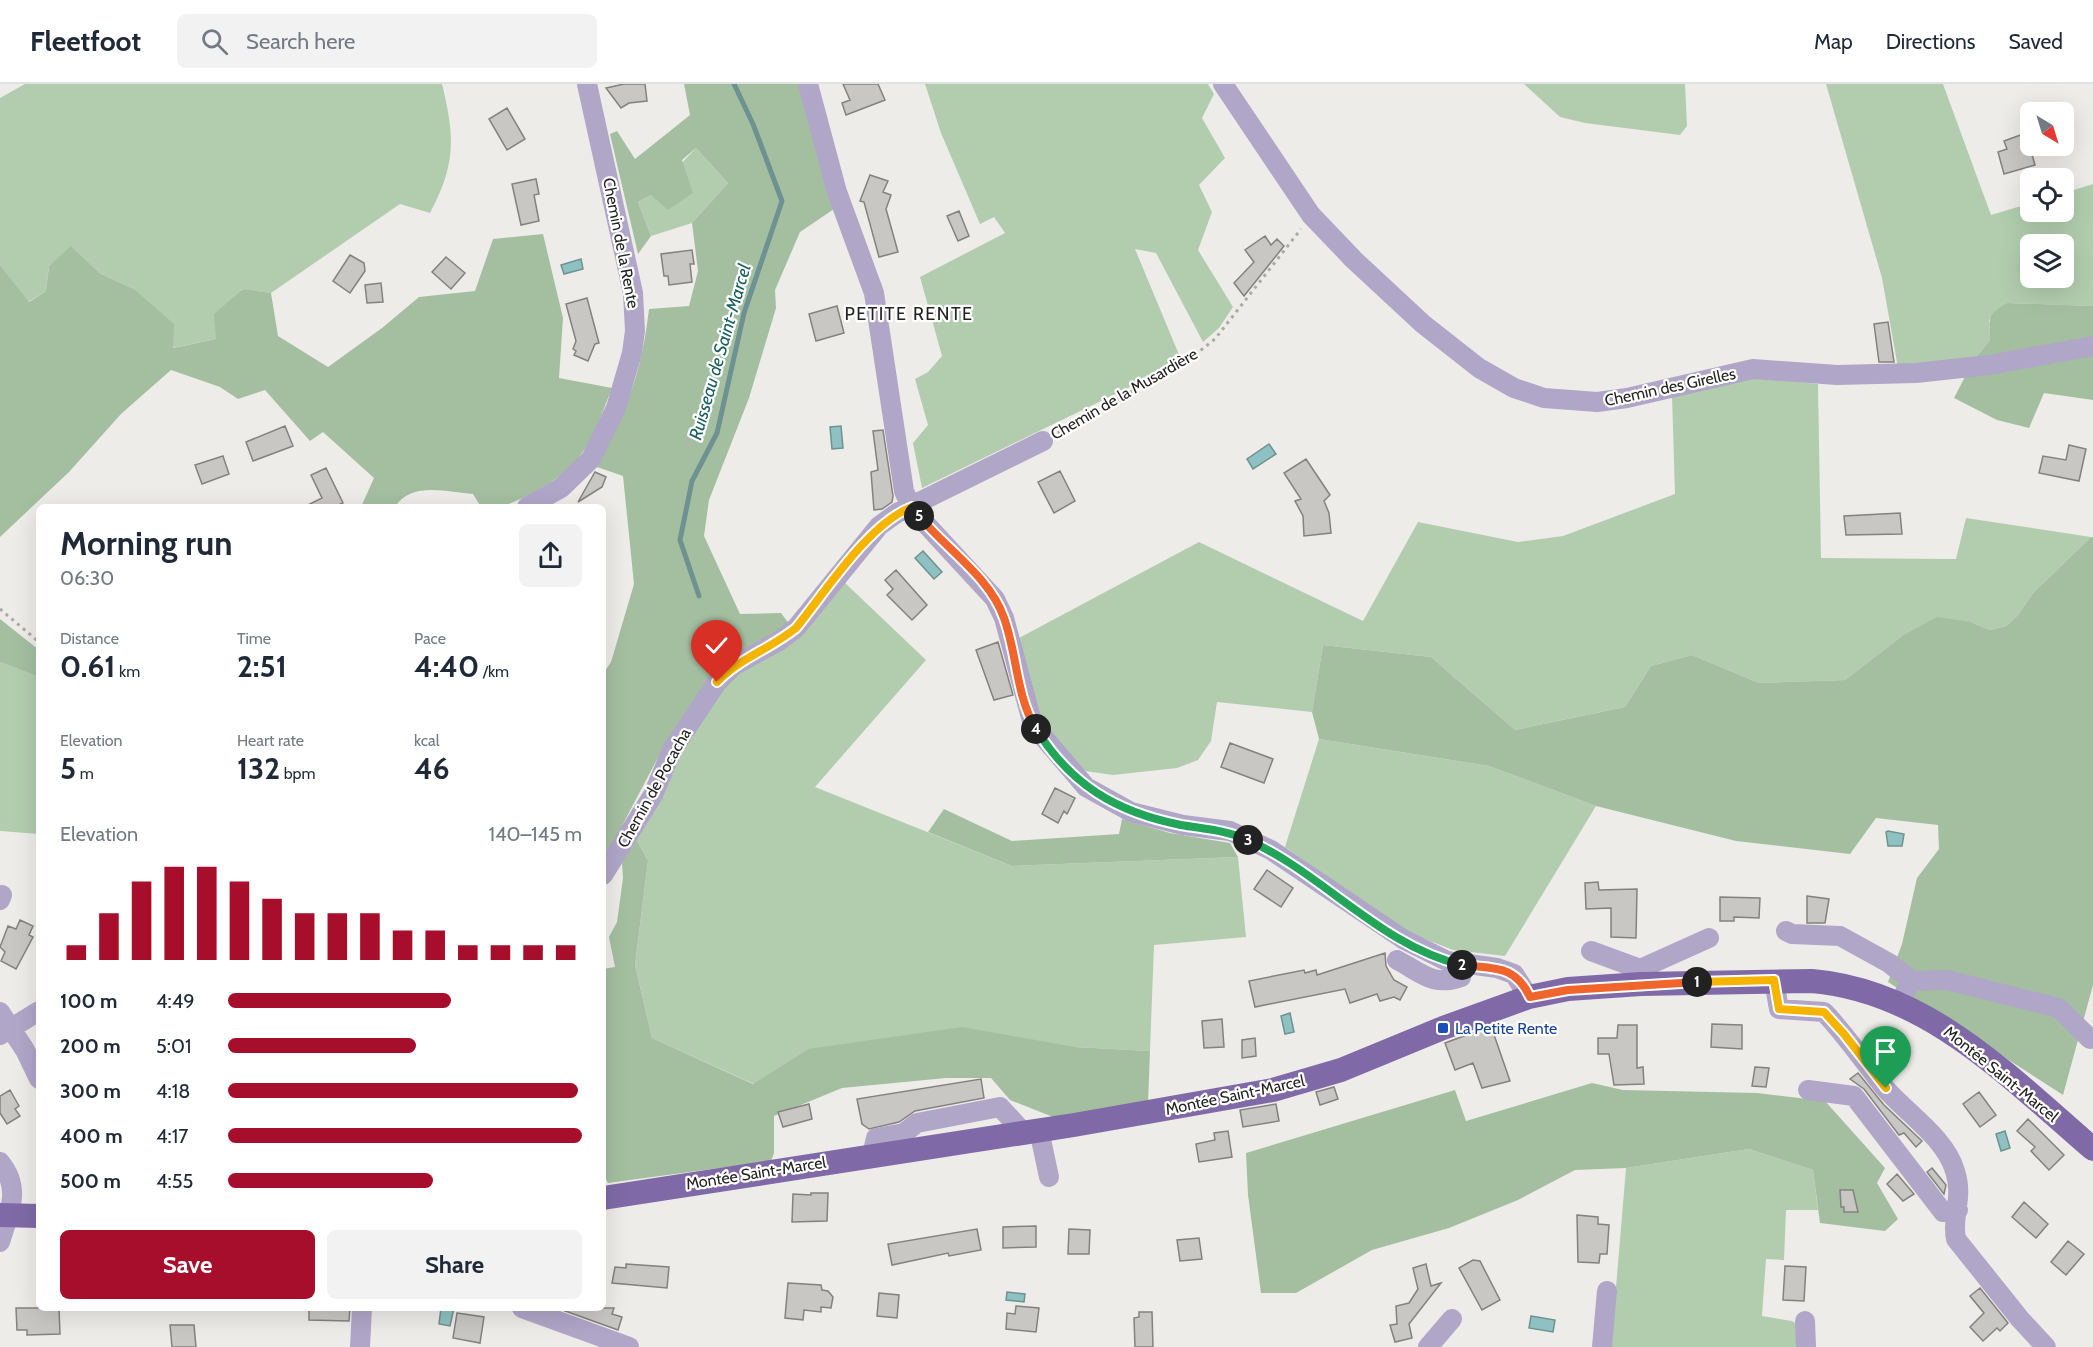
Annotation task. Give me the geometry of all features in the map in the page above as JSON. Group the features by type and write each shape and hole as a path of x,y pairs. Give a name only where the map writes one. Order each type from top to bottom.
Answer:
{"main road":[{"name":"Montée Saint-Marcel","path":"606,1198 1031,1131 1273,1090 1341,1070 1443,1028 1530,997 1641,976 1837,983 1869,992 1923,1015 1962,1038 2093,1149"},
{"path":"4,1215 36,1216"}],"street":[{"name":"Chemin de la Rente","path":"532,504 561,488 591,459 616,408 632,353 635,331 633,293 587,84"},
{"path":"808,84 837,192 874,293 904,491 912,507 995,599 1004,618 1034,725 1042,739 1086,787 1131,812 1183,825 1230,831 1271,850 1403,939 1447,961 1497,968 1514,974 1530,997"},
{"path":"1223,84 1311,215"},
{"name":"Chemin des Girelles","path":"1311,215 1354,260 1423,324 1479,368 1514,387 1544,398 1597,402 1657,393 1753,369 1837,375 1916,373 2022,360 2093,346"},
{"name":"Chemin de la Musardière","path":"912,507 1043,441"},
{"name":"Chemin de Pocacha","path":"606,870 653,795 672,750 717,682 733,666 779,641 796,628 879,526 897,513 912,507"},
{"path":"1786,932 1840,936 1889,963 1912,981 1947,980 2059,1008 2090,1039"},
{"path":"1591,951 1641,976 1709,938"},
{"path":"1396,960 1445,983 1461,976 1464,965"},
{"path":"1774,980 1779,1009 1824,1012 1886,1088 1948,1155 1955,1170 1960,1192 1954,1228 1956,1239 2020,1319 2046,1347"},
{"path":"1897,1005 1912,981"},
{"path":"36,1012 4,1025 36,1074"},
{"path":"1808,1090 1854,1096 1942,1212 1958,1210"},
{"path":"1031,1131 1049,1177"},
{"path":"0,1162 12,1179 14,1188 4,1215 0,1242"},
{"path":"1602,1347 1606,1291"},
{"path":"360,1347 362,1311"},
{"path":"530,1311 629,1347"},
{"path":"1428,1347 1452,1319"},
{"path":"1805,1321 1806,1347"}],"path":[{"name":"Chemin de la Musardière","path":"1043,441 1191,358 1215,339 1311,215"},
{"path":"0,609 36,639"}],"green space":[{"path":"25,84 442,84 451,135 449,165 439,196 430,213 400,204 271,293 242,289 216,339 172,348 134,289 101,274 72,247 49,266 46,291 28,302 0,265 0,98"},
{"path":"684,84 805,84 834,209 800,232 775,290 776,308 749,398 709,500 704,536 740,614 781,613 790,625 662,750 606,856 606,670 611,662 634,584 623,476 594,466 616,427 631,391 642,353 649,309 689,306 698,271 692,223 728,183 696,148 682,160 693,193 668,210 651,195 638,202 651,236 638,254 610,134 617,131 635,159 690,115"},
{"path":"925,84 1208,84 1214,94 1202,118 1225,158 1199,185 1212,212 1198,250 1233,307 1219,328 1203,342 1156,253 1135,249 1180,357 1138,383 922,488 913,443 928,425 915,379 928,372 942,356 920,277 1005,233 994,217 980,224 941,133"},
{"path":"1524,84 1685,84 1687,126 1680,135 1585,123 1560,117"},
{"path":"1826,84 1943,84 1991,215 2020,206 2020,222 2074,222 2074,190 2093,184 2093,306 2007,303 1989,320 1990,340 1973,361 1898,368 1882,278"},
{"path":"696,148 728,183 692,223 651,236 638,202 651,195"},
{"path":"543,234 563,318 559,378 612,388 599,422 585,449 565,472 551,482 507,504 479,504 473,494 430,490 410,494 398,504 362,504 374,478 323,432 310,441 265,390 238,399 220,387 171,370 121,414 69,472 0,537 0,265 29,302 46,291 49,266 71,246 101,274 134,289 174,324 173,348 216,339 214,314 243,289 271,293 278,336 328,367 382,328 419,297 475,291 493,239"},
{"path":"2007,303 2093,306 2093,400 2044,393 2029,428 1997,420 1954,398 1973,361 1990,340 1990,322 1993,314"},
{"path":"1737,379 1771,379 1818,384 1821,558 1956,559 1966,518 2091,537 2033,593 2018,615 2006,626 1990,630 1971,622 1902,636 1845,680 1759,683 1692,655 1651,666 1625,707 1515,730 1431,657 1323,645 1312,712 1217,702 1211,741 1198,760 1177,768 1113,775 1078,770 1037,717 1019,638 1199,542 1363,621 1418,522 1518,542 1563,536 1675,494 1672,396"},
{"path":"2093,537 2093,985 2063,1095 1888,982 1902,944 1917,878 1939,849 1938,825 1876,818 1850,854 1736,841 1596,806 1489,766 1319,739 1312,712 1323,645 1431,657 1515,730 1625,707 1651,666 1692,655 1759,683 1845,680 1902,636 1937,617 1971,622 1990,630 2006,626 2018,615 2033,593"},
{"path":"843,581 926,660 815,787 1012,866 1238,857 1246,937 1154,945 1150,1051 1075,1047 808,1049 754,1084 652,1038 635,965 648,861 636,839 670,767 719,690"},
{"path":"0,619 36,648 36,676 0,662"},
{"path":"0,662 36,676 36,834 0,831"},
{"path":"1319,739 1489,766 1596,806 1505,956 1453,950 1402,930 1285,847"},
{"path":"944,809 1012,841 1119,834 1122,819 1170,833 1230,843 1238,857 1012,866 928,832"},
{"path":"636,839 648,861 635,965 652,1038 753,1084 808,1049 962,1027 1075,1047 1150,1051 1148,1103 1053,1117 1010,1100 991,1078 946,1078 842,1088 774,1116 774,1153 771,1161 608,1183 606,1179 606,968 615,967 609,937 617,922 623,878 622,863"},
{"path":"1592,1083 1623,1090 1757,1093 1825,1101 1885,1168 1877,1183 1898,1219 1885,1231 1820,1223 1813,1170 1749,1149 1626,1168 1575,1170 1518,1200 1449,1228 1372,1250 1296,1293 1261,1293 1248,1195 1246,1153 1455,1090 1466,1121"},
{"path":"1749,1149 1813,1170 1818,1210 1786,1210 1784,1260 1766,1259 1762,1316 1792,1321 1801,1327 1801,1347 1611,1347 1626,1168"}],"water":[{"path":"581,259 583,269 564,274 561,265"},
{"path":"841,426 843,448 832,449 830,427"},
{"path":"1269,444 1276,454 1253,469 1247,459"},
{"path":"923,551 942,572 934,579 915,558"},
{"path":"1886,832 1904,834 1902,846 1888,846"},
{"path":"1290,1013 1294,1032 1285,1034 1281,1016"},
{"path":"2005,1131 2010,1148 2001,1151 1996,1134"},
{"path":"1007,1292 1025,1294 1024,1302 1006,1300"},
{"path":"441,1311 453,1311 450,1326 439,1324"},
{"path":"1531,1316 1555,1320 1553,1332 1529,1328"}],"building":[{"path":"624,84 645,84 647,101 629,103 621,108 606,88"},
{"path":"843,84 878,84 885,100 846,115 842,103 850,100"},
{"path":"507,108 525,139 507,150 489,119"},
{"path":"2020,135 2020,156 2032,156 2035,165 2004,174 1998,152 2007,149 2004,141"},
{"path":"870,175 888,181 883,192 891,195 886,209 898,252 879,257 864,202 860,201"},
{"path":"536,179 539,194 534,195 539,221 521,225 512,184"},
{"path":"959,211 969,236 958,241 947,216"},
{"path":"1265,236 1271,245 1277,239 1284,246 1244,296 1234,283 1254,262 1245,250"},
{"path":"692,250 694,264 690,264 692,282 669,285 668,276 664,276 661,254"},
{"path":"350,255 364,263 365,271 350,293 333,281"},
{"path":"446,257 465,273 451,289 432,272"},
{"path":"381,283 383,302 367,303 365,285"},
{"path":"587,298 599,343 595,344 588,361 574,355 576,351 573,349 576,341 566,304"},
{"path":"837,306 844,333 816,341 809,314"},
{"path":"1888,322 1894,362 1879,362 1874,324"},
{"path":"285,426 293,446 253,461 246,442"},
{"path":"883,430 893,496 892,502 882,509 874,510 871,472 878,470 873,431"},
{"path":"2069,445 2086,449 2079,481 2039,473 2043,456 2066,460"},
{"path":"223,456 229,474 202,484 195,465"},
{"path":"1306,459 1330,495 1324,501 1329,513 1331,533 1304,536 1303,516 1295,501 1301,499 1284,473"},
{"path":"326,468 343,503 310,504 322,498 311,475"},
{"path":"1060,471 1075,501 1054,513 1038,482"},
{"path":"595,472 606,477 602,487 578,502"},
{"path":"1900,513 1902,534 1846,535 1844,516"},
{"path":"896,570 927,605 912,620 887,595 893,589 885,580"},
{"path":"998,642 1013,695 994,700 976,650"},
{"path":"1230,743 1273,759 1264,783 1221,767"},
{"path":"1055,788 1075,798 1067,814 1064,811 1058,823 1042,814"},
{"path":"1267,870 1293,888 1281,907 1254,889"},
{"path":"1598,882 1599,890 1637,889 1636,938 1611,937 1611,908 1586,909 1585,883"},
{"path":"1807,896 1829,899 1825,923 1807,923"},
{"path":"1720,897 1760,898 1759,918 1734,917 1734,921 1720,921"},
{"path":"20,920 33,926 29,935 33,937 16,969 1,961 5,952 0,947 8,926 16,929"},
{"path":"1385,953 1386,966 1394,980 1407,987 1400,1000 1394,997 1380,1001 1377,994 1350,1003 1345,989 1255,1007 1249,981 1304,970 1305,973 1316,970 1317,975"},
{"path":"1222,1019 1224,1047 1204,1048 1202,1021"},
{"path":"1712,1024 1742,1025 1742,1049 1711,1047"},
{"path":"1618,1025 1637,1025 1637,1068 1643,1067 1644,1084 1614,1085 1609,1054 1598,1054 1598,1038 1617,1038"},
{"path":"1491,1026 1510,1081 1482,1088 1473,1063 1455,1070 1445,1043"},
{"path":"1255,1038 1256,1056 1242,1058 1242,1040"},
{"path":"1755,1067 1769,1068 1766,1087 1752,1086"},
{"path":"1858,1073 1884,1105 1922,1141 1916,1147 1904,1133 1899,1135 1864,1089 1850,1079"},
{"path":"981,1079 984,1098 915,1111 899,1122 869,1129 862,1124 857,1099"},
{"path":"1334,1087 1338,1099 1320,1105 1316,1092"},
{"path":"10,1090 19,1106 15,1109 20,1116 7,1124 0,1113 0,1096"},
{"path":"1979,1092 1996,1115 1980,1127 1963,1104"},
{"path":"809,1104 812,1119 783,1127 778,1112"},
{"path":"1276,1104 1279,1121 1243,1127 1240,1110"},
{"path":"2028,1119 2064,1155 2049,1170 2031,1151 2035,1147 2017,1131"},
{"path":"1228,1131 1232,1157 1199,1162 1196,1144 1215,1140 1214,1133"},
{"path":"1932,1168 1946,1185 1944,1194 1927,1172"},
{"path":"1897,1174 1914,1194 1903,1201 1887,1184"},
{"path":"1840,1190 1853,1190 1858,1212 1844,1212 1844,1207 1841,1207"},
{"path":"811,1193 828,1193 827,1221 792,1222 793,1194 811,1195"},
{"path":"2024,1202 2048,1224 2036,1238 2012,1217"},
{"path":"1577,1215 1598,1217 1598,1224 1609,1225 1607,1254 1600,1254 1599,1263 1578,1262"},
{"path":"1036,1226 1036,1247 1003,1248 1003,1227"},
{"path":"977,1229 981,1250 949,1256 948,1253 892,1265 888,1244"},
{"path":"1069,1229 1090,1230 1089,1254 1068,1254"},
{"path":"1199,1238 1202,1259 1180,1261 1177,1240"},
{"path":"2068,1241 2084,1254 2066,1275 2051,1262"},
{"path":"1473,1260 1480,1261 1500,1300 1482,1310 1459,1268"},
{"path":"626,1264 669,1267 667,1288 612,1283 615,1267 626,1268"},
{"path":"1426,1264 1431,1286 1441,1283 1409,1324 1412,1338 1395,1342 1390,1325 1397,1324 1396,1306 1409,1303 1418,1289 1413,1268"},
{"path":"1785,1266 1806,1267 1804,1301 1783,1300"},
{"path":"788,1283 821,1285 822,1290 828,1291 833,1297 831,1308 821,1307 821,1312 804,1310 803,1320 785,1318"},
{"path":"1980,1288 2008,1323 2000,1331 1997,1328 1983,1341 1970,1327 1984,1313 1970,1296"},
{"path":"879,1293 899,1295 897,1318 877,1316"},
{"path":"1016,1306 1039,1308 1036,1332 1006,1329 1007,1313 1015,1314"},
{"path":"16,1308 59,1311 60,1334 27,1335 27,1330 17,1330"},
{"path":"606,1308 614,1308 612,1314 622,1317 618,1330 565,1311 606,1311"},
{"path":"309,1311 350,1311 349,1321 309,1320"},
{"path":"1139,1312 1152,1312 1153,1347 1135,1347 1134,1318 1139,1317"},
{"path":"457,1313 484,1317 480,1343 453,1338"},
{"path":"170,1325 194,1325 196,1347 172,1347"}],"waterway":[{"name":"Ruisseau de Saint-Marcel","path":"699,596 680,540 692,481 717,433 744,313 782,201 753,124 734,84"}],"place":[{"name":"La Petite Rente","path":"1443,1028"}],"district":[{"name":"PETITE RENTE","path":"909,314"}],"route":[{"path":"717,682 746,657 779,641 796,628 879,526 897,513 912,507 995,599 1004,618 1026,705 1034,725 1042,739 1071,773 1095,794 1131,812 1183,825 1230,831 1271,850 1403,939 1447,961 1497,968 1514,974 1530,997 1568,990 1641,984 1774,980 1779,1009 1824,1012 1886,1088"}]}
